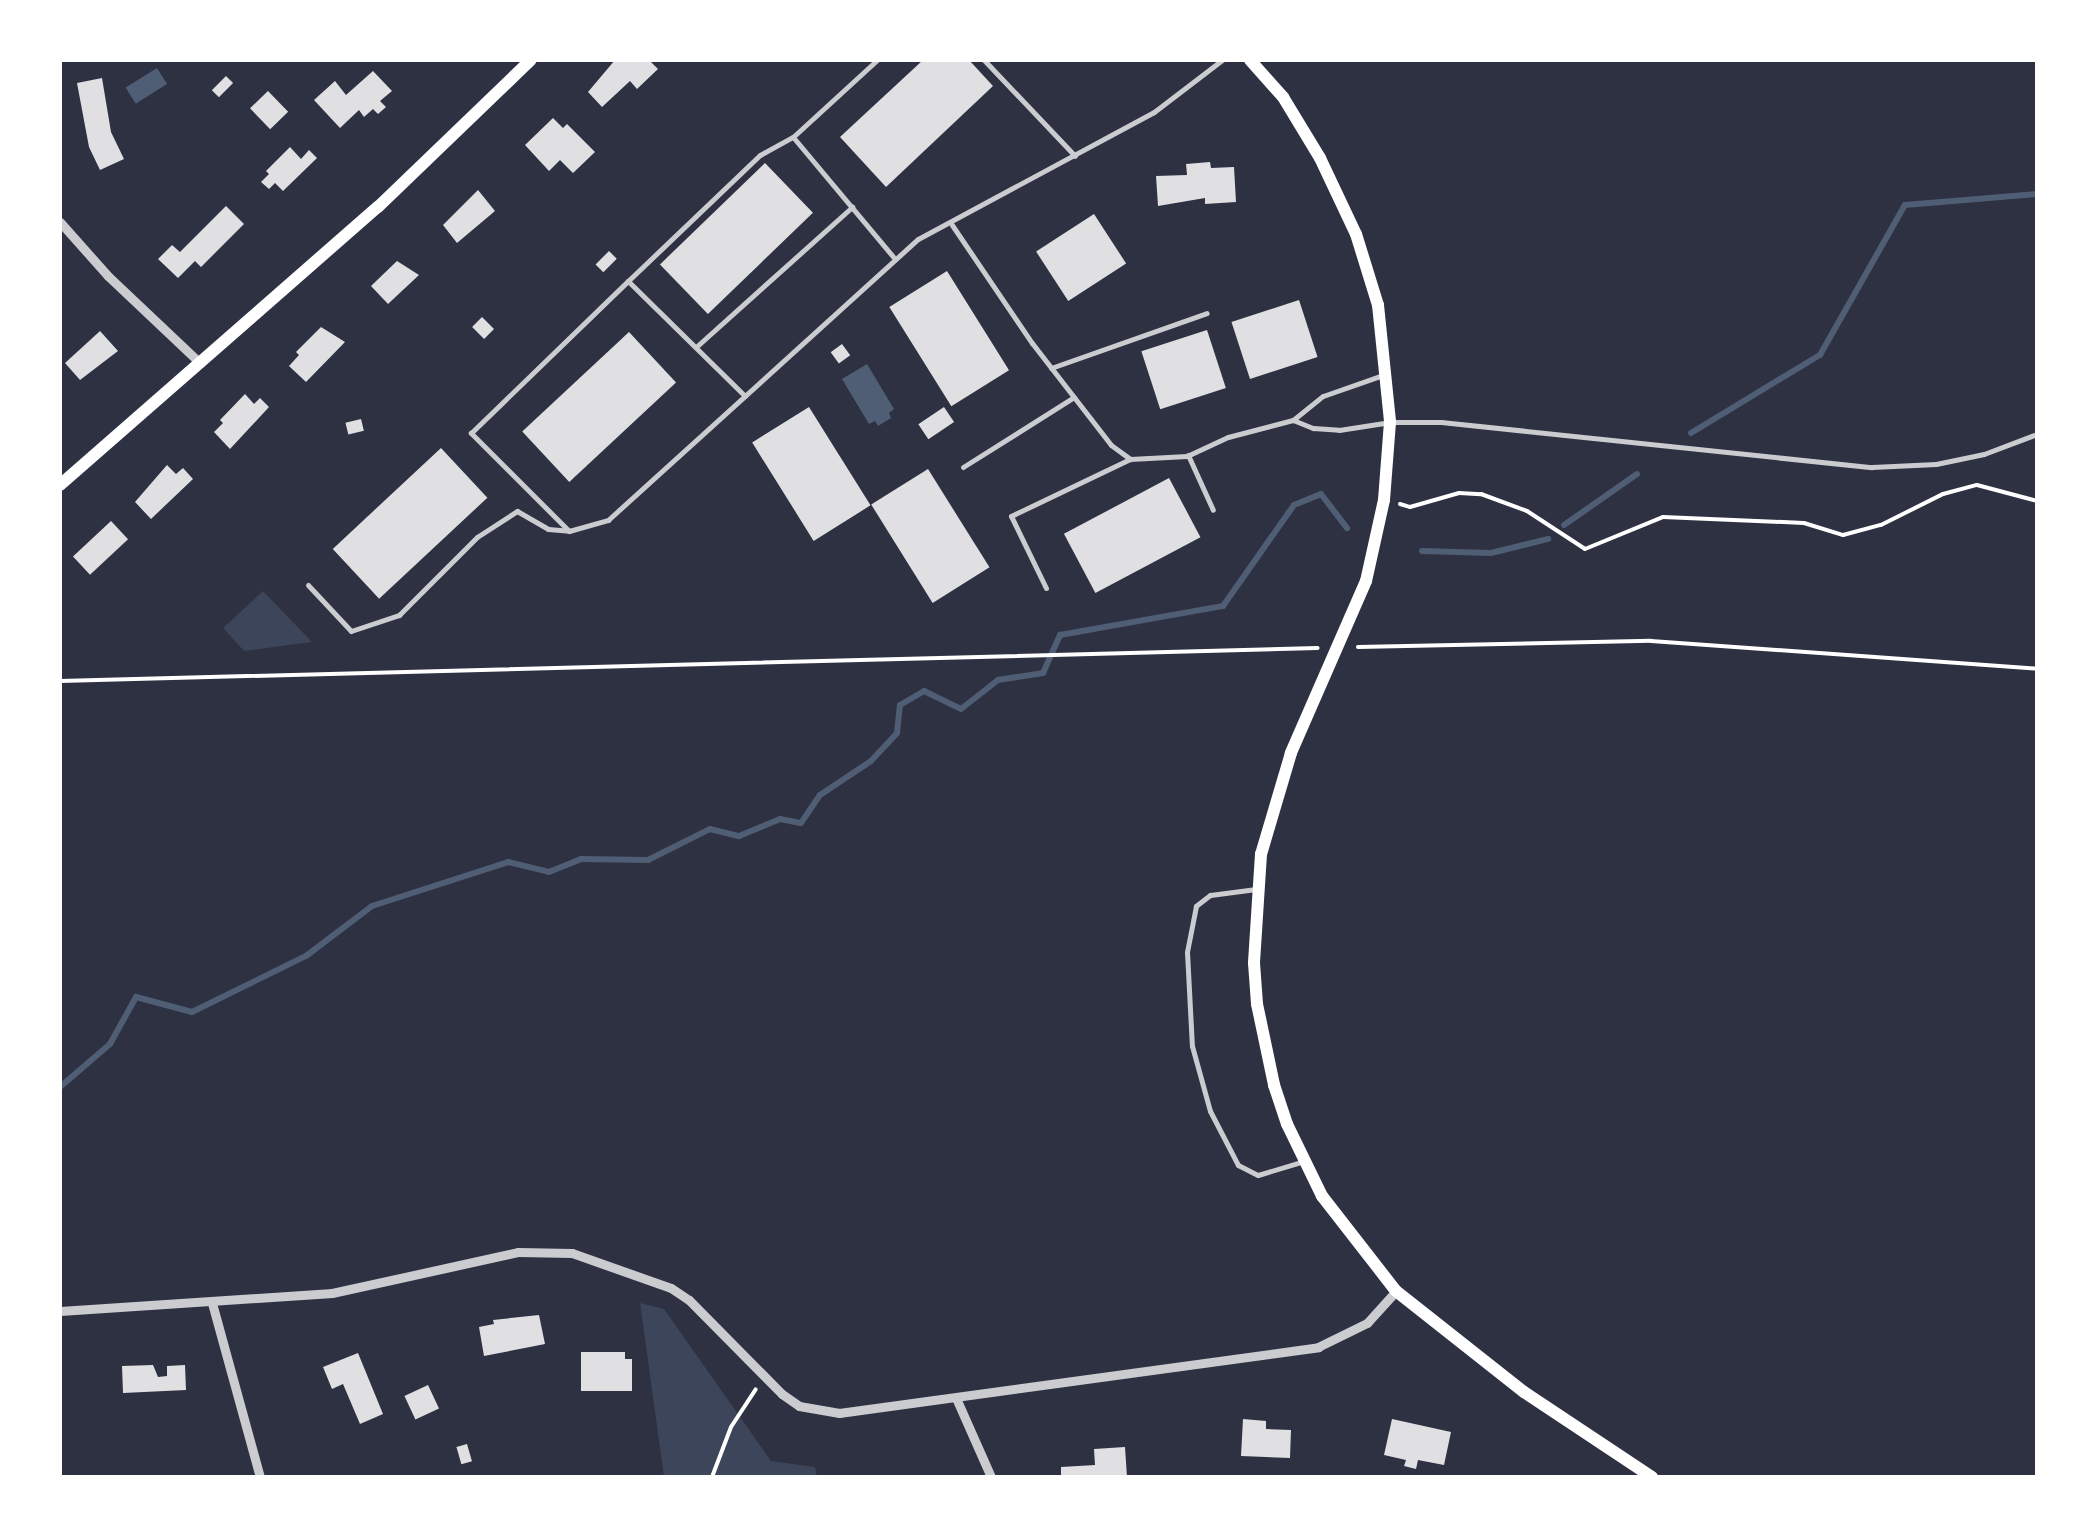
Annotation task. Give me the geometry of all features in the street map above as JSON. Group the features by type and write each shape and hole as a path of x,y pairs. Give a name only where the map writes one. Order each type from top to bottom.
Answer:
{"main road":[{"path":"60,485 378,207 531,60"},
{"path":"1250,60 1283,97 1320,158 1356,234 1378,305 1390,422 1384,500 1366,581 1279,788 1256,889 1254,963 1264,1044 1287,1124 1304,1161 1345,1230 1396,1290 1524,1392 1652,1477"}],"street":[{"path":"60,222 108,276 200,363"},
{"path":"60,1310 212,1302 360,1288 518,1252 572,1253 671,1288 690,1300 764,1377 799,1406 818,1412 872,1410 1318,1346 1367,1323 1396,1290"},
{"path":"212,1302 260,1477"},
{"path":"956,1398 991,1477"}],"lane":[{"path":"570,531 471,433 760,155 793,137 878,60"},
{"path":"984,60 1075,156"},
{"path":"308,585 351,631 399,615 477,537 518,511 536,524 570,531 608,520 918,239 952,225 1154,112 1222,60"},
{"path":"793,137 895,258"},
{"path":"696,347 852,207"},
{"path":"952,225 1051,368 1111,445 1130,459"},
{"path":"628,281 746,396"},
{"path":"1051,368 1207,313"},
{"path":"1046,588 1011,516 1130,459 1188,455 1228,438 1294,420 1324,396 1387,374"},
{"path":"963,467 1074,397"},
{"path":"1294,420 1312,428 1339,430 1390,422 1440,422 1872,468 1952,461 2037,434"},
{"path":"1188,455 1213,510"},
{"path":"1256,889 1210,895 1196,906 1186,968 1192,1046 1210,1111 1238,1165 1258,1175 1304,1161"}],"path":[{"path":"1384,500 1410,507 1458,493 1481,494 1528,511 1585,549 1663,517 1804,522 1843,535 1882,525 1944,494 1977,485 2037,501"},
{"path":"60,681 1651,640 2037,669"},
{"path":"712,1477 731,1427 764,1377"}],"shaded area":[{"path":"157,68 167,84 136,104 126,88"},
{"path":"867,364 894,409 889,413 891,418 878,426 875,421 869,424 842,379"},
{"path":"263,591 312,642 244,651 223,628"},
{"path":"640,1303 664,1309 771,1461 815,1467 817,1477 664,1477"}],"building":[{"path":"615,60 649,60 658,69 637,89 630,81 602,107 588,92"},
{"path":"923,60 969,60 993,86 886,187 840,137"},
{"path":"373,71 392,91 380,101 386,107 378,114 373,109 364,117 359,110 340,128 314,100 335,81 346,95"},
{"path":"226,76 233,83 219,97 212,90"},
{"path":"102,78 111,132 124,159 100,170 89,147 77,83"},
{"path":"268,91 288,112 270,129 250,108"},
{"path":"553,118 563,128 567,124 595,152 573,173 560,160 549,171 525,145"},
{"path":"290,147 301,159 309,150 317,158 283,191 275,183 269,189 261,182 269,174 266,171"},
{"path":"1210,162 1211,168 1234,167 1236,202 1205,204 1205,198 1158,206 1156,176 1187,175 1186,164"},
{"path":"765,163 813,213 708,314 660,264"},
{"path":"478,190 495,211 457,243 443,225"},
{"path":"226,206 244,224 201,267 195,261 178,278 158,259 172,245 180,252"},
{"path":"1094,214 1126,263 1068,301 1036,252"},
{"path":"609,251 617,259 603,272 596,264"},
{"path":"397,261 419,275 388,304 371,286"},
{"path":"947,271 1009,370 951,406 889,307"},
{"path":"1299,300 1318,357 1250,379 1231,322"},
{"path":"482,317 494,329 484,339 472,327"},
{"path":"321,327 345,342 306,382 289,366 299,355 296,352"},
{"path":"1207,330 1226,388 1160,409 1141,351"},
{"path":"100,331 118,351 80,380 65,363"},
{"path":"629,332 676,382 569,482 522,432"},
{"path":"842,344 850,355 839,364 831,352"},
{"path":"245,394 254,404 260,398 269,407 230,449 214,432"},
{"path":"809,407 870,505 814,541 752,443"},
{"path":"944,407 954,422 928,439 918,424"},
{"path":"361,419 364,431 348,435 345,423"},
{"path":"441,448 487,498 379,599 333,549"},
{"path":"167,465 176,474 183,468 193,479 151,519 135,502"},
{"path":"928,469 989,567 933,603 871,505"},
{"path":"1169,478 1200,537 1095,593 1064,534"},
{"path":"111,521 128,539 90,575 73,556"},
{"path":"539,1315 545,1344 484,1356 479,1327 494,1324 493,1320"},
{"path":"581,1352 625,1352 625,1359 632,1359 632,1391 581,1391"},
{"path":"358,1353 383,1414 360,1424 343,1384 332,1389 323,1367"},
{"path":"153,1365 158,1377 167,1376 167,1366 185,1365 186,1390 123,1393 122,1366"},
{"path":"428,1385 439,1409 415,1420 404,1396"},
{"path":"1243,1419 1266,1421 1266,1429 1291,1430 1290,1458 1241,1456"},
{"path":"1392,1419 1451,1432 1444,1465 1418,1460 1416,1469 1404,1466 1406,1460 1384,1455"},
{"path":"467,1444 472,1461 461,1464 456,1447"},
{"path":"1125,1447 1127,1477 1061,1477 1061,1467 1095,1465 1094,1449"}],"waterway":[{"path":"1691,433 1820,355 1905,205 2037,194"},
{"path":"1564,525 1637,474"},
{"path":"60,1087 110,1044 136,997 192,1012 306,956 372,906 508,862 549,872 581,859 648,860 710,829 739,836 780,819 801,823 820,795 871,761 897,733 900,705 924,691 961,709 998,680 1043,673 1060,635 1223,606 1294,505 1321,494 1347,528"},
{"path":"1422,551 1491,553 1548,539"}]}
